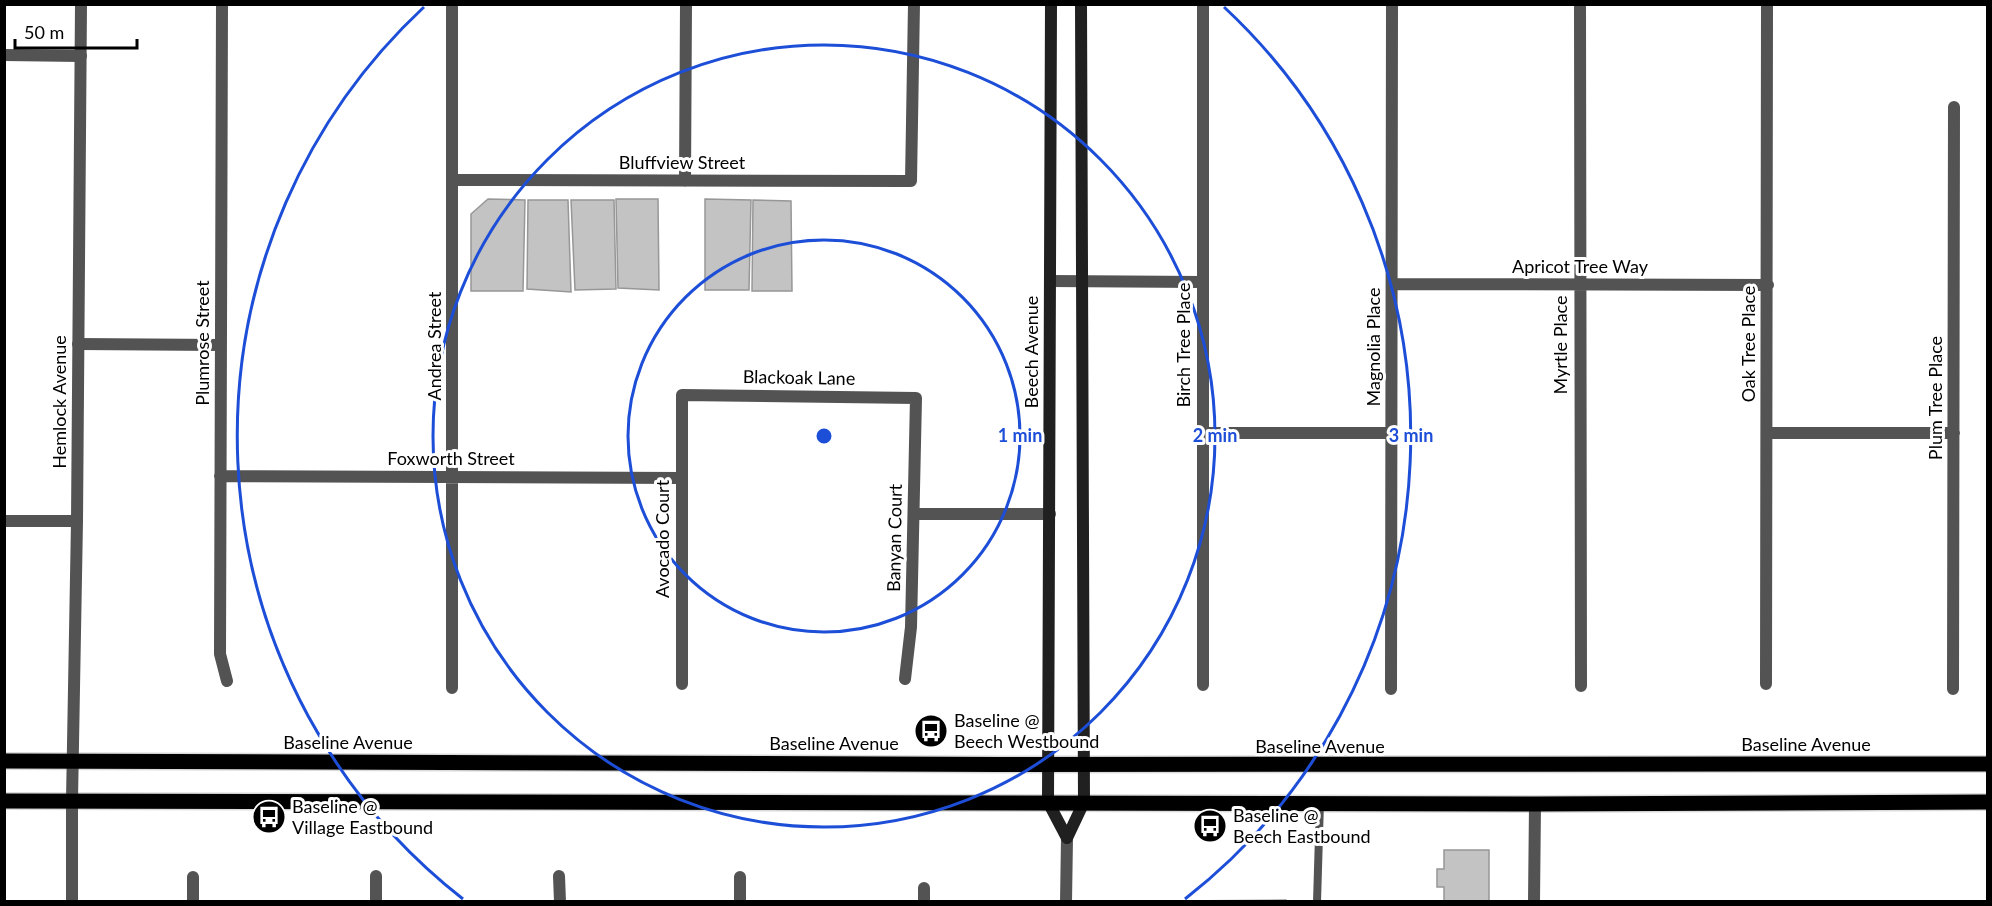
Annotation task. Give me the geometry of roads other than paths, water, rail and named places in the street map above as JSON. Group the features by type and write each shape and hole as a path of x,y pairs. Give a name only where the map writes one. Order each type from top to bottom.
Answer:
{"main road":[{"name":"Beech Avenue","path":"1051,4 1048,802 1067,838"},
{"name":"Beech Avenue","path":"1067,838 1084,802 1082,765 1081,4"},
{"name":"Baseline Avenue","path":"4,761 1049,764 1288,767 1988,764"},
{"path":"4,801 1535,804 1988,802"}],"street":[{"name":"Hemlock Avenue","path":"72,902 81,4"},
{"name":"Plumrose Street","path":"222,4 220,654 226,681"},
{"name":"Andrea Street","path":"452,4 452,688"},
{"path":"685,181 686,4"},
{"name":"Bluffview Street","path":"453,180 911,182 914,4"},
{"name":"Birch Tree Place","path":"1203,4 1203,685"},
{"name":"Magnolia Place","path":"1391,689 1392,4"},
{"name":"Myrtle Place","path":"1580,4 1581,686"},
{"name":"Oak Tree Place","path":"1766,684 1767,4"},
{"path":"4,55 81,56"},
{"name":"Plum Tree Place","path":"1953,689 1954,107"},
{"path":"1050,282 1202,282"},
{"name":"Apricot Tree Way","path":"1392,284 1768,285"},
{"path":"78,344 221,345"},
{"name":"Blackoak Lane","path":"682,394 916,398"},
{"name":"Avocado Court","path":"682,394 682,684"},
{"name":"Banyan Court","path":"905,679 911,627 916,398"},
{"path":"1202,433 1392,433"},
{"path":"1767,433 1954,433"},
{"name":"Foxworth Street","path":"220,476 681,478"},
{"path":"914,514 1050,514"},
{"path":"4,521 77,521"},
{"path":"1534,902 1535,804"},
{"name":"Beech Avenue","path":"1066,902 1067,838"},
{"path":"376,876 376,902"},
{"path":"559,876 560,902"},
{"path":"193,877 193,902"},
{"path":"740,877 741,902"},
{"path":"924,888 924,902"}],"lane":[{"path":"1317,902 1320,802"}],"place":[{"name":"Baseline @ Beech Westbound","path":"931,731"},
{"name":"Baseline @ Village Eastbound","path":"269,817"},
{"name":"Baseline @ Beech Eastbound","path":"1210,826"}]}
